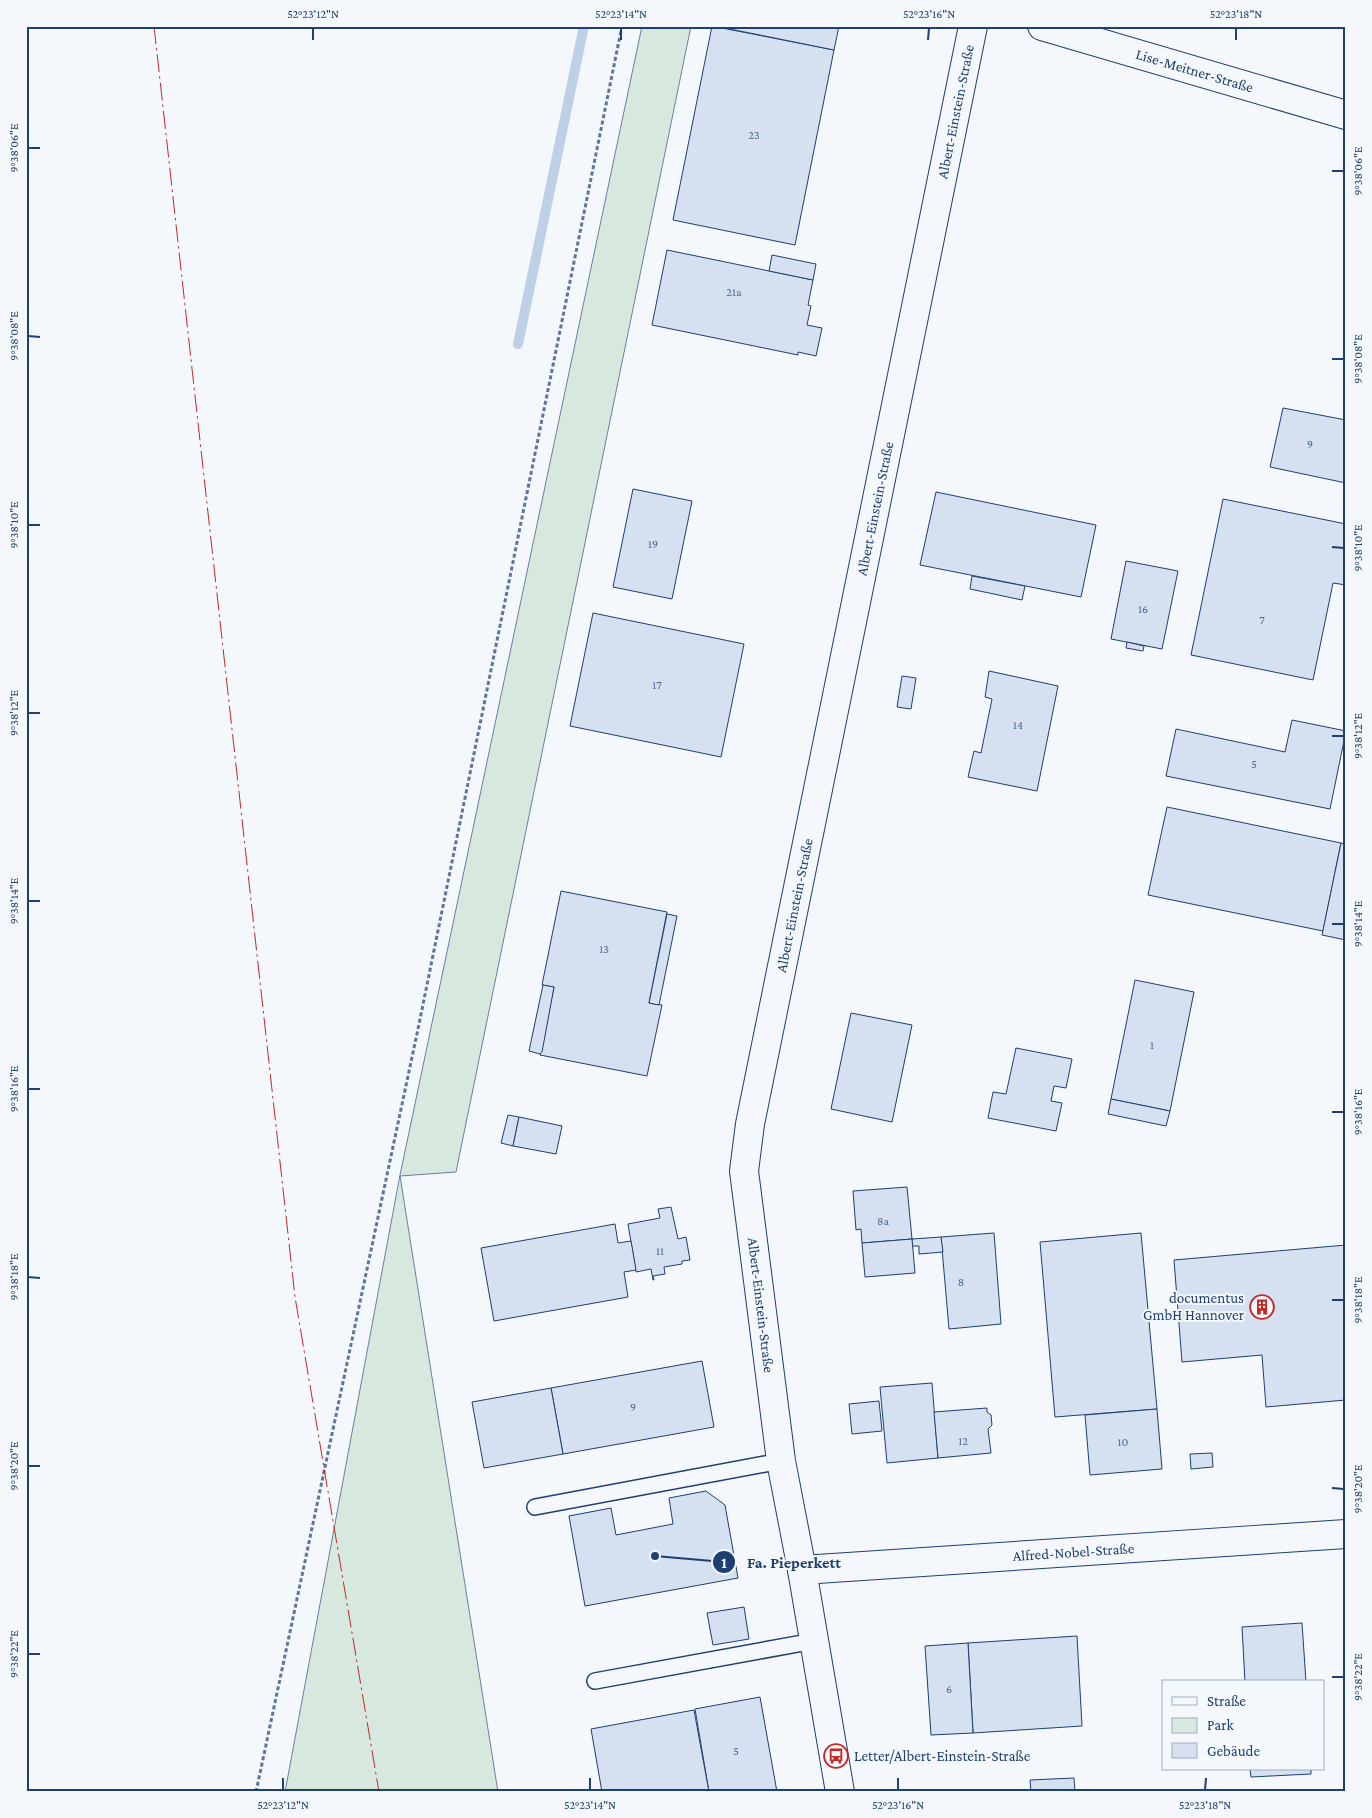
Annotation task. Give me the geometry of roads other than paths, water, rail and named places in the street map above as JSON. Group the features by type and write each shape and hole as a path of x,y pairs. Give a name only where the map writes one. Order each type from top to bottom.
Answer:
{"street":[{"name":"Albert-Einstein-Straße","path":"840,1792 802,1570 781,1461 744,1171 750,1124 973,26"},
{"name":"Lise-Meitner-Straße","path":"1042,26 1346,115"},
{"name":"Alfred-Nobel-Straße","path":"802,1570 1346,1534"}],"lane":[{"path":"535,1507 781,1461"},
{"path":"595,1681 814,1641"}],"waterway":[{"path":"518,344 584,26"}],"place":[{"name":"documentus GmbH Hannover","path":"1262,1307"},
{"name":"Fa. Pieperkett","path":"655,1556"},
{"name":"Letter/Albert-Einstein-Straße","path":"836,1756"}]}
